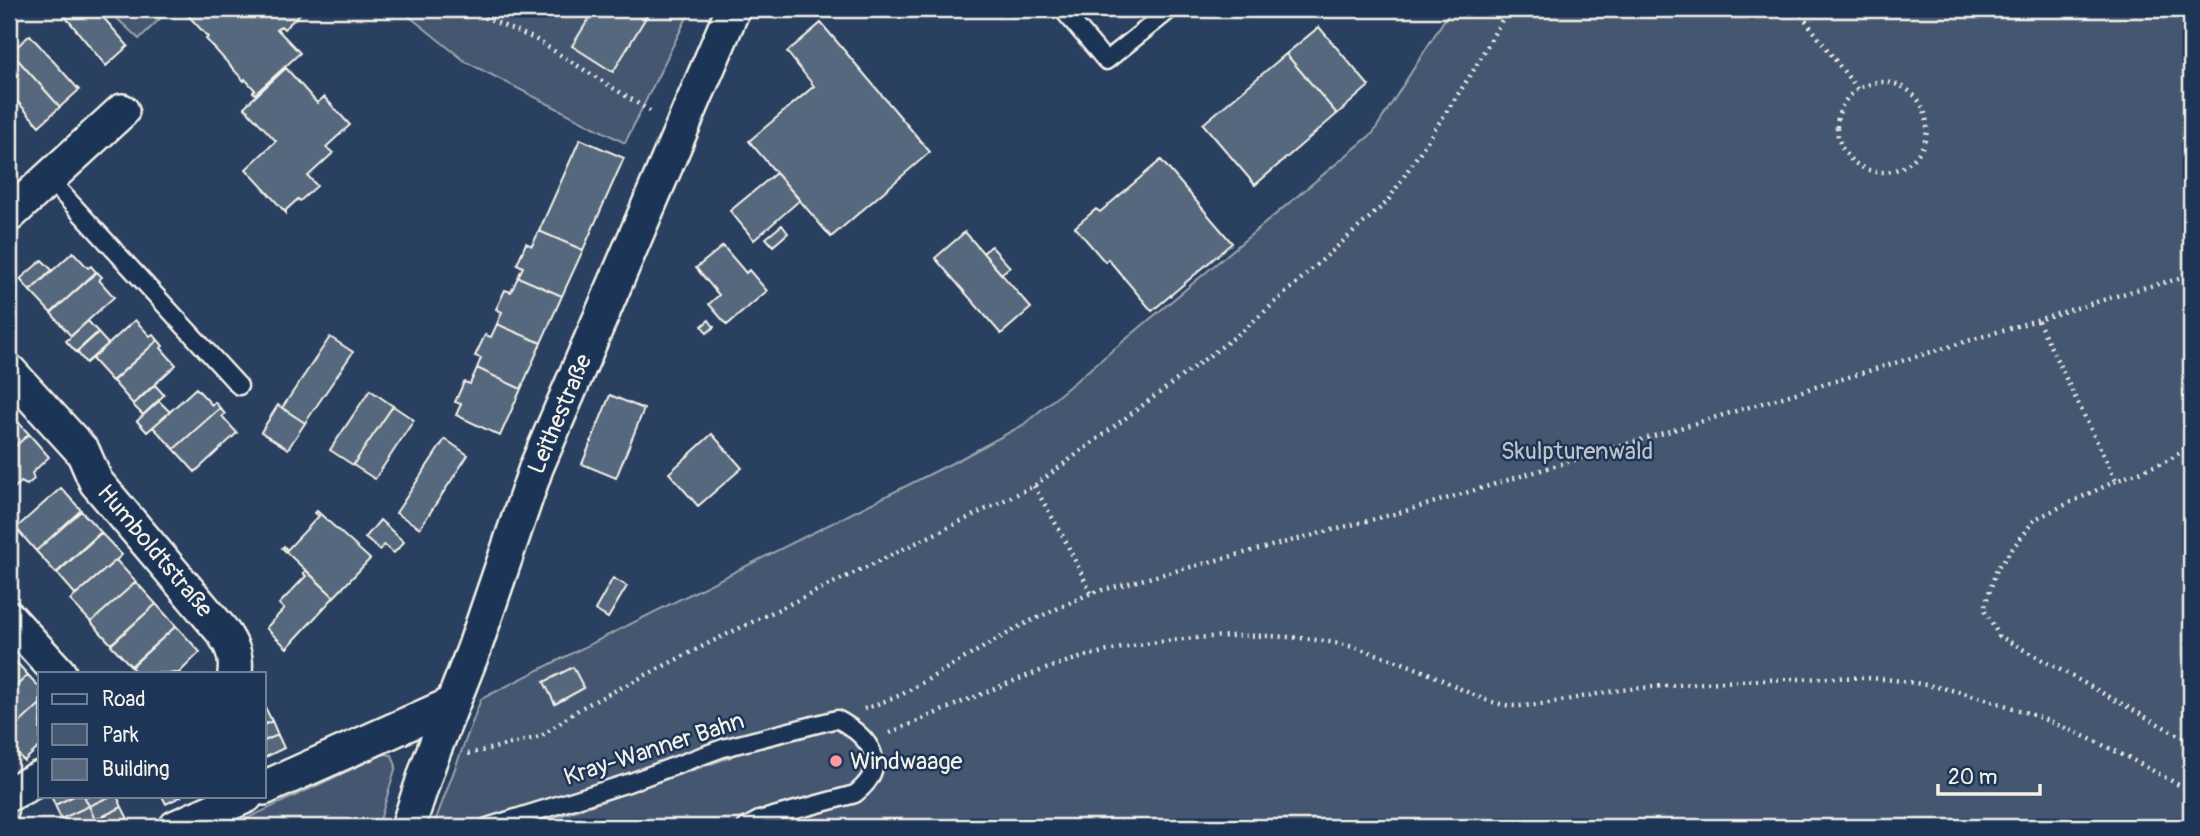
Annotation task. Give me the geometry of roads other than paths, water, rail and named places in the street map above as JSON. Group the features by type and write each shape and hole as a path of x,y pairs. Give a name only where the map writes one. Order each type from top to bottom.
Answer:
{"street":[{"name":"Leithestraße","path":"408,827 429,763 474,649 536,468 733,9"},
{"path":"9,215 122,111"},
{"name":"Humboldtstraße","path":"9,371 83,452 96,482 222,631 232,645 236,662 234,672"},
{"path":"9,618 58,672"},
{"path":"266,787 452,704"},
{"path":"9,794 38,779"},
{"path":"176,827 241,798"}],"lane":[{"path":"1062,9 1106,61 1171,9"},
{"path":"49,179 239,386"},
{"name":"Kray-Wanner Bahn","path":"487,827 628,783 723,748 837,719 860,733 869,743 874,758 873,772 866,785 855,794 759,820 746,827"}],"place":[{"name":"Windwaage","path":"836,761"}],"park label":[{"name":"Skulpturenwald","path":"1577,451"}]}
